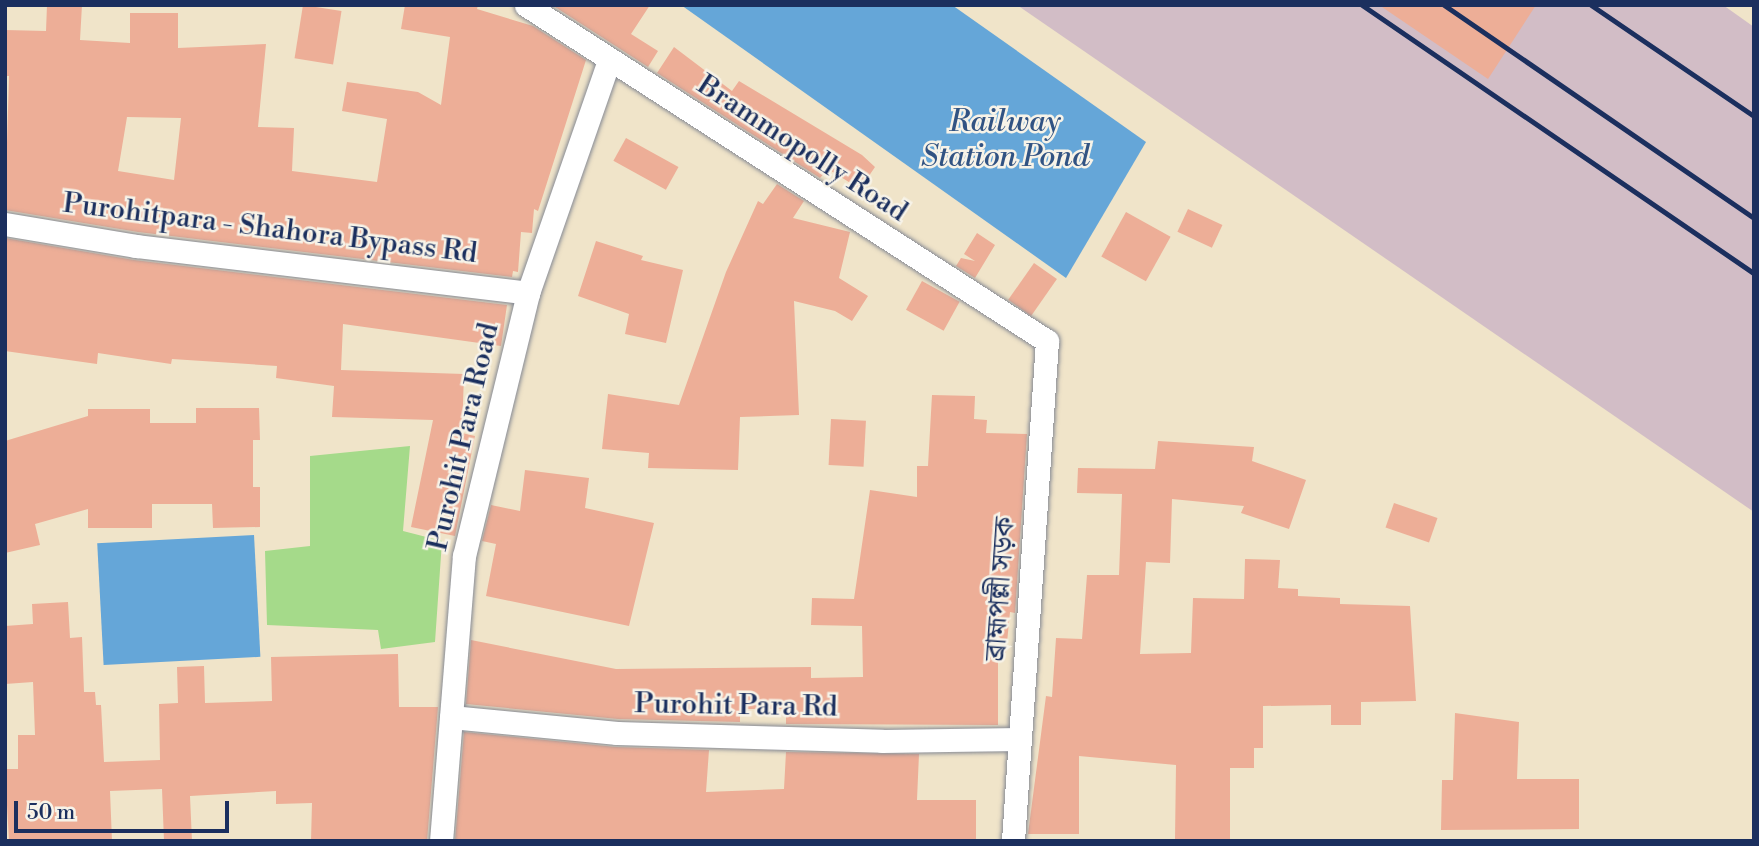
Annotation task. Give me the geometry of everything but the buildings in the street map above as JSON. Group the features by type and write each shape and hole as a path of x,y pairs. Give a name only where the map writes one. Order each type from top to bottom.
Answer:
{"street":[{"name":"Brammopolly Road","path":"526,5 1047,341"},
{"name":"Purohit Para Road","path":"441,841 464,556 528,293 609,60"},
{"name":"Purohitpara - Shahora Bypass Rd","path":"5,224 136,246 528,293"},
{"name":"ব্রাহ্মপল্লী সড়ক","path":"1013,841 1047,341"},
{"name":"Purohit Para Rd","path":"451,717 617,733 882,740 1020,739"}],"shaded area":[{"path":"1017,5 1723,5 1754,27 1754,512"}],"green space":[{"path":"410,446 403,531 442,541 435,642 381,649 378,630 267,625 265,551 310,546 310,456"}],"water":[{"name":"Railway Station Pond","path":"681,5 952,5 1146,142 1066,278"},
{"path":"254,535 260,657 104,665 97,543"}],"railway":[{"path":"1362,5 1754,273"},
{"path":"1444,5 1754,218"},
{"path":"1591,5 1754,116"}]}
